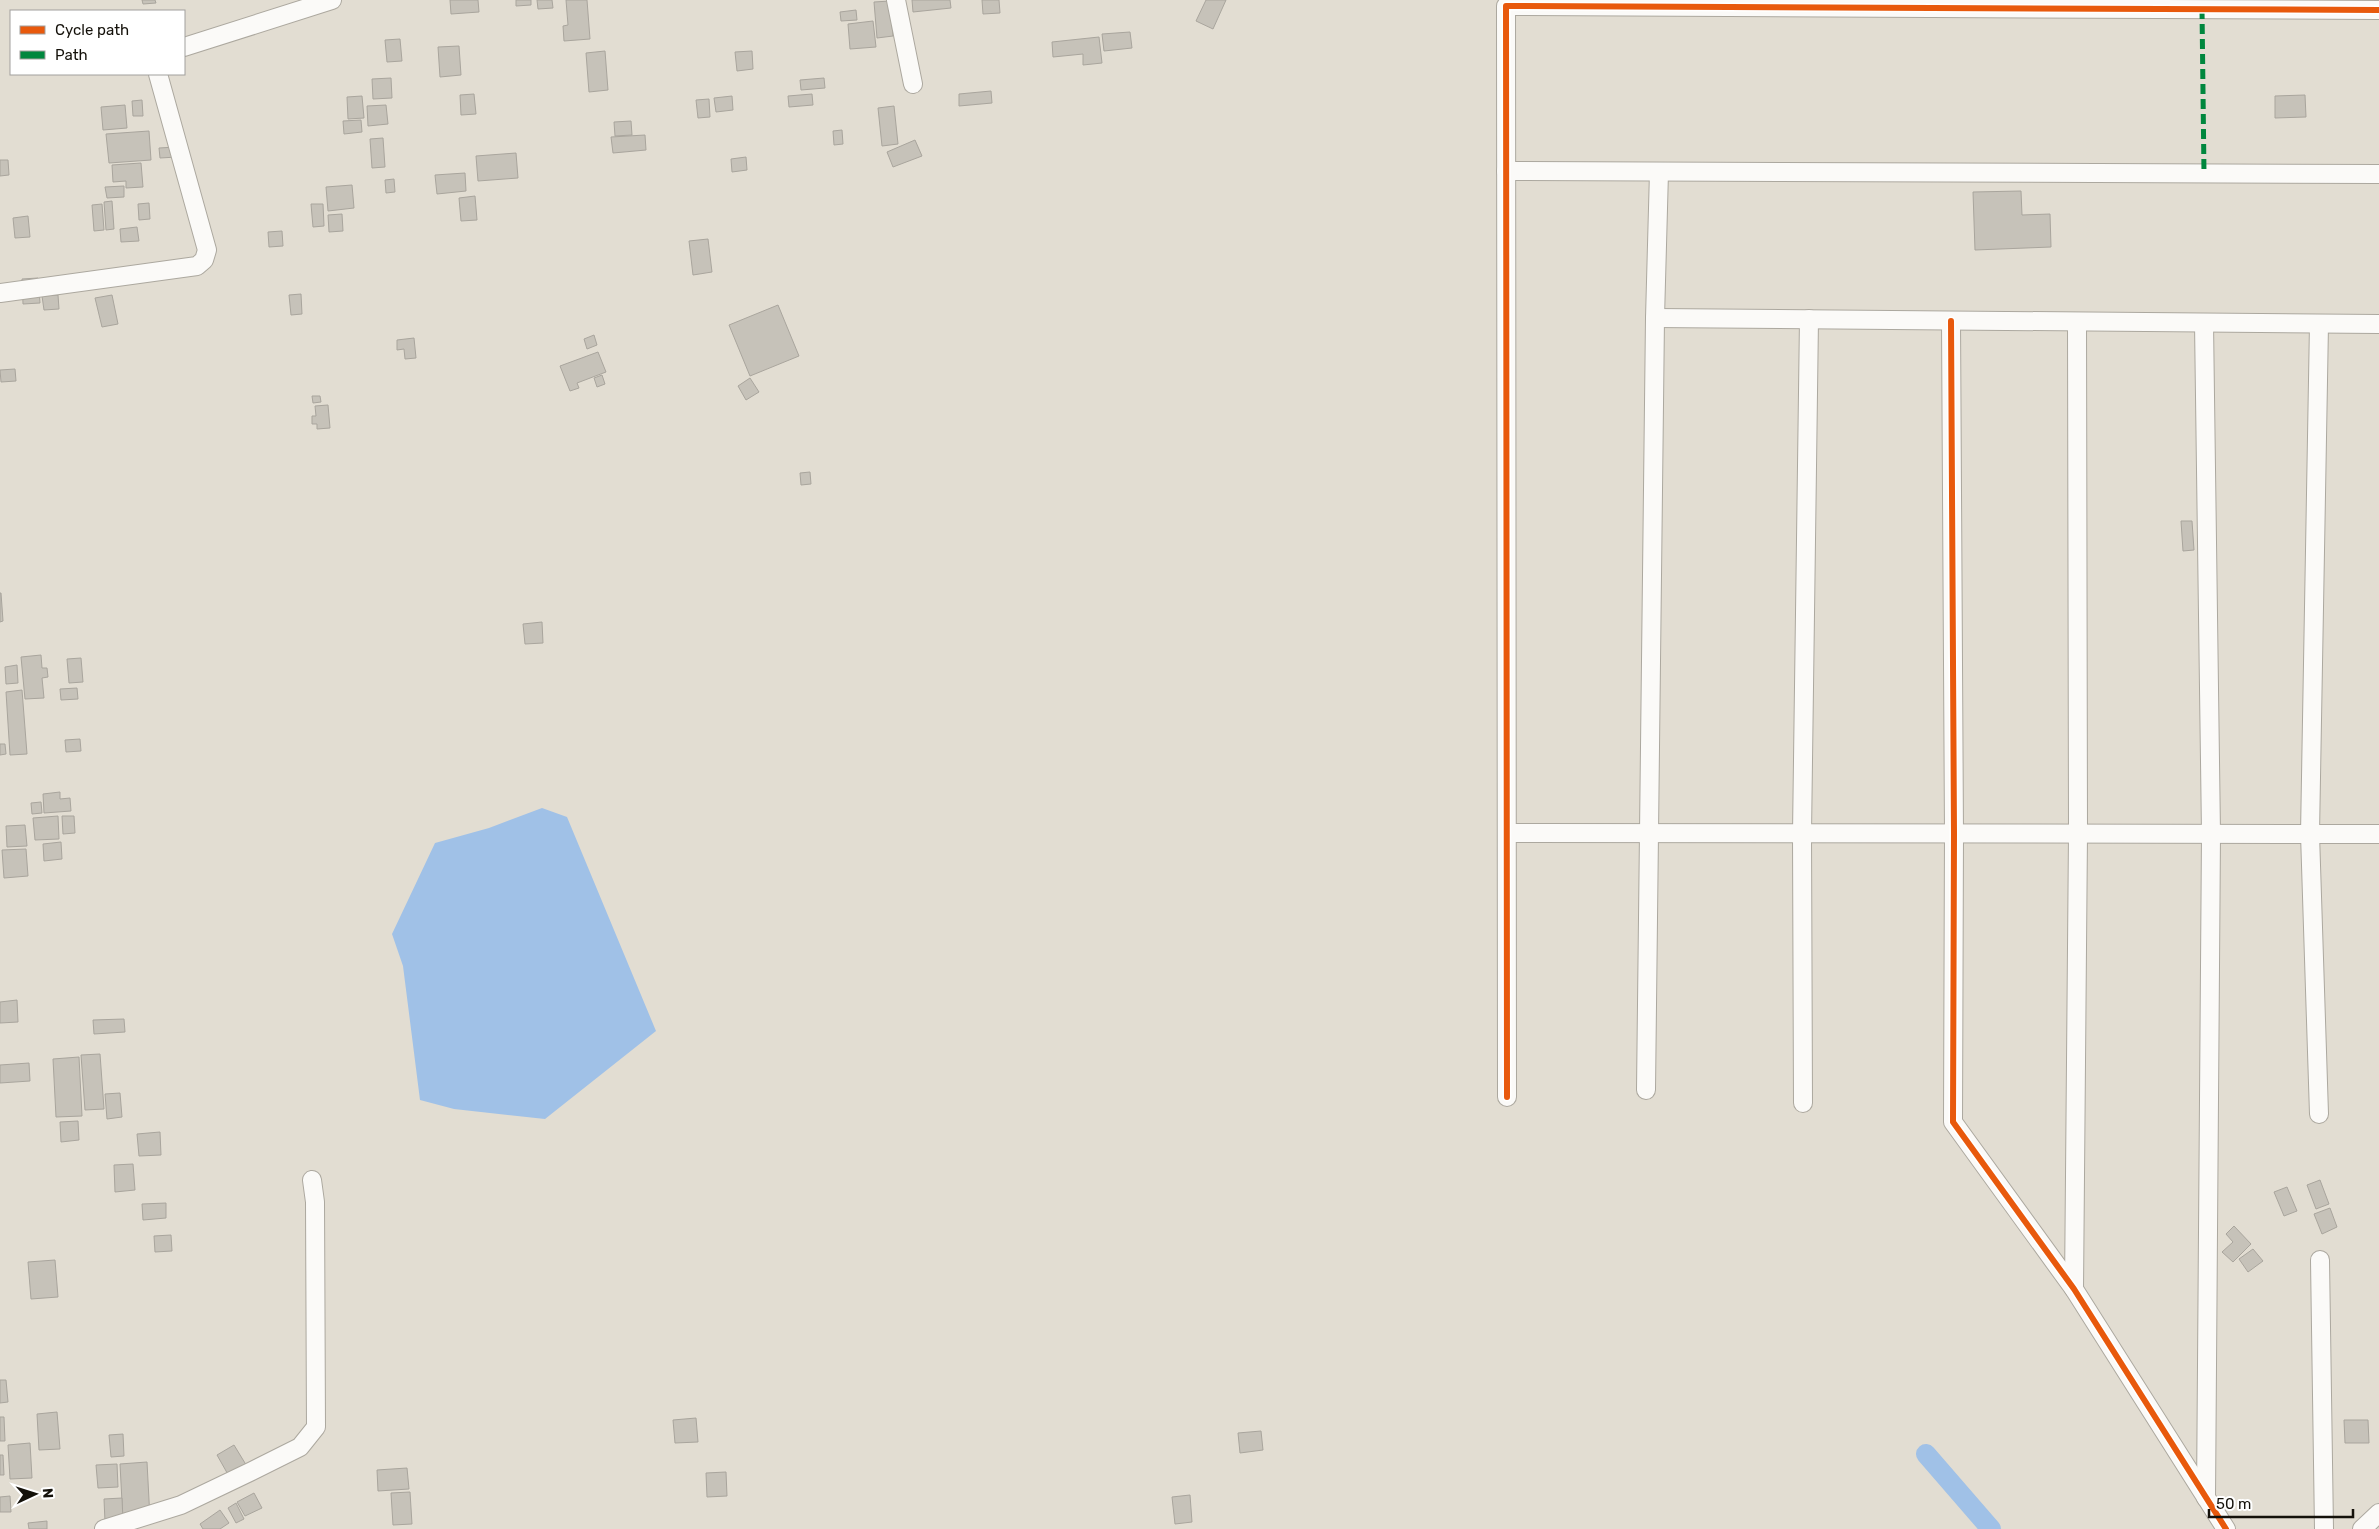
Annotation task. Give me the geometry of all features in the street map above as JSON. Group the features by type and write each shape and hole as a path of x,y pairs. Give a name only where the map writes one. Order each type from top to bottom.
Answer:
{"street":[{"path":"185,48 332,0"},
{"path":"896,0 913,84"},
{"path":"1507,1097 1506,6 1658,3 2171,4 2294,5 2379,10"},
{"path":"0,293 197,266 204,260 207,250 158,75"},
{"path":"1506,171 2379,174"},
{"path":"1646,1090 1651,834 1655,318 1659,172"},
{"path":"1655,318 2379,324"},
{"path":"1802,1103 1802,834 1809,320"},
{"path":"1951,321 1954,834 1953,1122 2074,1288 2226,1529"},
{"path":"2074,1288 2078,834 2077,322"},
{"path":"2204,323 2211,834 2206,1498"},
{"path":"2319,324 2310,834 2319,1114"},
{"path":"1507,833 2379,834"},
{"path":"104,1529 181,1505 252,1471 300,1447 316,1426 315,1202 312,1180"},
{"path":"2320,1260 2324,1529"}],"water":[{"path":"542,808 567,817 656,1031 545,1119 454,1109 420,1100 403,966 392,934 435,843 489,828"}],"building":[{"path":"142,0 155,0 156,3 143,4"},
{"path":"450,0 478,0 479,12 451,14"},
{"path":"516,0 531,0 531,5 516,6"},
{"path":"537,0 552,0 553,8 538,9"},
{"path":"566,0 587,0 590,39 564,41 563,26 568,25"},
{"path":"912,0 950,0 951,8 913,12"},
{"path":"982,0 999,0 1000,13 983,14"},
{"path":"1206,0 1226,0 1213,29 1196,21"},
{"path":"890,1 893,36 877,38 874,2"},
{"path":"856,10 857,20 841,21 840,12"},
{"path":"873,21 876,47 850,49 848,24"},
{"path":"1130,32 1132,48 1104,51 1102,34"},
{"path":"1099,37 1102,63 1083,65 1083,54 1053,57 1052,42"},
{"path":"400,39 402,61 387,62 385,40"},
{"path":"459,46 461,75 440,77 438,47"},
{"path":"605,51 608,90 589,92 586,53"},
{"path":"752,51 753,69 737,71 735,52"},
{"path":"391,78 392,98 373,99 372,79"},
{"path":"824,78 825,88 801,90 800,80"},
{"path":"991,91 992,103 959,106 959,94"},
{"path":"474,94 476,114 461,115 460,95"},
{"path":"812,94 813,105 789,107 788,96"},
{"path":"2305,95 2306,117 2275,118 2275,96"},
{"path":"362,96 364,118 348,119 347,97"},
{"path":"732,96 733,110 716,112 714,98"},
{"path":"709,99 710,117 698,118 696,100"},
{"path":"142,100 143,116 133,116 132,101"},
{"path":"125,105 127,128 103,130 101,107"},
{"path":"386,105 388,124 368,126 367,106"},
{"path":"894,106 898,144 882,146 878,108"},
{"path":"361,120 362,132 344,134 343,121"},
{"path":"631,121 632,135 615,136 614,122"},
{"path":"842,130 843,144 834,145 833,131"},
{"path":"149,131 151,160 109,163 106,134"},
{"path":"645,135 646,150 613,153 611,137"},
{"path":"383,138 385,167 372,168 370,139"},
{"path":"915,140 922,156 893,167 887,152"},
{"path":"176,147 177,157 160,158 159,148"},
{"path":"516,153 518,178 478,181 476,156"},
{"path":"746,157 747,170 732,172 731,159"},
{"path":"0,160 8,160 9,175 0,176"},
{"path":"141,163 143,187 126,188 126,181 113,182 112,165"},
{"path":"465,173 466,191 437,194 435,175"},
{"path":"394,179 395,192 386,193 385,180"},
{"path":"352,185 354,208 328,211 326,187"},
{"path":"124,186 124,197 107,198 105,187"},
{"path":"2021,191 2022,215 2050,214 2051,247 1975,250 1973,192"},
{"path":"475,196 477,220 461,221 459,198"},
{"path":"112,201 114,229 106,230 104,202"},
{"path":"149,203 150,219 139,220 138,204"},
{"path":"102,204 104,230 94,231 92,205"},
{"path":"311,204 323,204 324,226 313,227"},
{"path":"342,214 343,231 329,232 328,215"},
{"path":"28,216 30,237 15,238 13,218"},
{"path":"137,227 139,241 121,242 120,229"},
{"path":"282,231 283,246 269,247 268,232"},
{"path":"708,239 712,272 693,275 689,241"},
{"path":"38,278 40,303 23,304 22,279"},
{"path":"301,294 302,314 291,315 289,295"},
{"path":"58,295 59,309 44,310 42,296"},
{"path":"112,295 118,324 102,327 95,298"},
{"path":"778,305 799,356 750,376 729,325"},
{"path":"594,335 597,345 587,349 584,339"},
{"path":"414,338 416,358 405,359 404,349 397,350 397,340"},
{"path":"598,352 606,372 577,383 579,388 570,391 560,366"},
{"path":"15,369 16,381 1,382 0,370"},
{"path":"602,375 605,384 597,387 594,378"},
{"path":"750,378 759,392 746,400 738,386"},
{"path":"312,396 320,396 321,402 313,403"},
{"path":"328,405 330,428 317,429 317,424 312,424 312,416 316,416 315,406"},
{"path":"810,472 811,484 801,485 800,473"},
{"path":"2181,521 2192,521 2194,550 2183,551"},
{"path":"0,593 3,621 0,622"},
{"path":"542,622 543,643 525,644 523,624"},
{"path":"41,655 42,668 47,668 48,677 42,678 44,698 25,699 21,657"},
{"path":"81,658 83,682 69,683 67,659"},
{"path":"17,665 18,683 6,684 5,667"},
{"path":"77,688 78,699 61,700 60,689"},
{"path":"22,690 27,754 10,755 6,692"},
{"path":"80,739 81,751 66,752 65,740"},
{"path":"0,744 5,744 6,754 0,755"},
{"path":"60,792 60,799 70,798 71,811 44,813 43,794"},
{"path":"41,802 42,813 32,814 31,803"},
{"path":"58,816 59,839 35,840 33,818"},
{"path":"62,816 74,816 75,833 63,834"},
{"path":"25,825 27,846 7,847 6,826"},
{"path":"61,842 62,859 44,861 43,844"},
{"path":"26,849 28,876 4,878 2,850"},
{"path":"17,1000 18,1022 0,1023 0,1002"},
{"path":"124,1019 125,1032 94,1034 93,1020"},
{"path":"100,1054 104,1109 85,1110 81,1055"},
{"path":"79,1057 82,1116 56,1117 53,1059"},
{"path":"29,1063 30,1081 0,1083 0,1065"},
{"path":"120,1093 122,1117 107,1119 105,1094"},
{"path":"78,1121 79,1140 61,1142 60,1122"},
{"path":"160,1132 161,1155 139,1156 137,1134"},
{"path":"133,1164 135,1190 115,1192 114,1165"},
{"path":"2320,1180 2329,1204 2316,1209 2307,1185"},
{"path":"2287,1187 2297,1211 2284,1216 2274,1192"},
{"path":"166,1203 166,1218 143,1220 142,1204"},
{"path":"2330,1208 2337,1227 2322,1234 2314,1214"},
{"path":"2234,1226 2251,1244 2233,1262 2222,1252 2233,1242 2226,1234"},
{"path":"171,1235 172,1251 155,1252 154,1236"},
{"path":"2253,1249 2263,1261 2248,1272 2239,1259"},
{"path":"55,1260 58,1297 31,1299 28,1262"},
{"path":"0,1380 6,1380 8,1402 0,1403"},
{"path":"57,1412 60,1449 39,1450 37,1414"},
{"path":"0,1417 4,1417 5,1441 0,1441"},
{"path":"696,1418 698,1442 675,1443 673,1420"},
{"path":"2344,1420 2368,1420 2369,1443 2345,1443"},
{"path":"1261,1431 1263,1450 1240,1453 1238,1433"},
{"path":"123,1434 124,1456 111,1457 109,1435"},
{"path":"30,1443 32,1478 10,1479 8,1445"},
{"path":"234,1445 248,1468 230,1478 217,1455"},
{"path":"0,1455 3,1455 4,1475 0,1475"},
{"path":"147,1462 150,1519 123,1521 120,1464"},
{"path":"117,1464 118,1487 98,1488 96,1465"},
{"path":"407,1468 409,1489 378,1491 377,1470"},
{"path":"726,1472 727,1496 707,1497 706,1473"},
{"path":"410,1492 412,1524 393,1525 391,1493"},
{"path":"254,1493 262,1508 245,1516 237,1502"},
{"path":"1190,1495 1192,1522 1175,1524 1172,1497"},
{"path":"10,1496 11,1512 0,1512 0,1497"},
{"path":"122,1498 123,1521 105,1522 104,1499"},
{"path":"236,1503 244,1519 236,1523 228,1508"},
{"path":"220,1510 229,1523 220,1529 203,1529 200,1524"},
{"path":"47,1521 47,1529 29,1529 28,1523"}],"waterway":[{"path":"1926,1454 1991,1529"}],"marked path":[{"path":"2202,9 2204,173"}],"cycle path":[{"path":"1507,1097 1506,6 2379,10"},
{"path":"1951,321 1954,834 1953,1122 2074,1289 2226,1529"}]}
